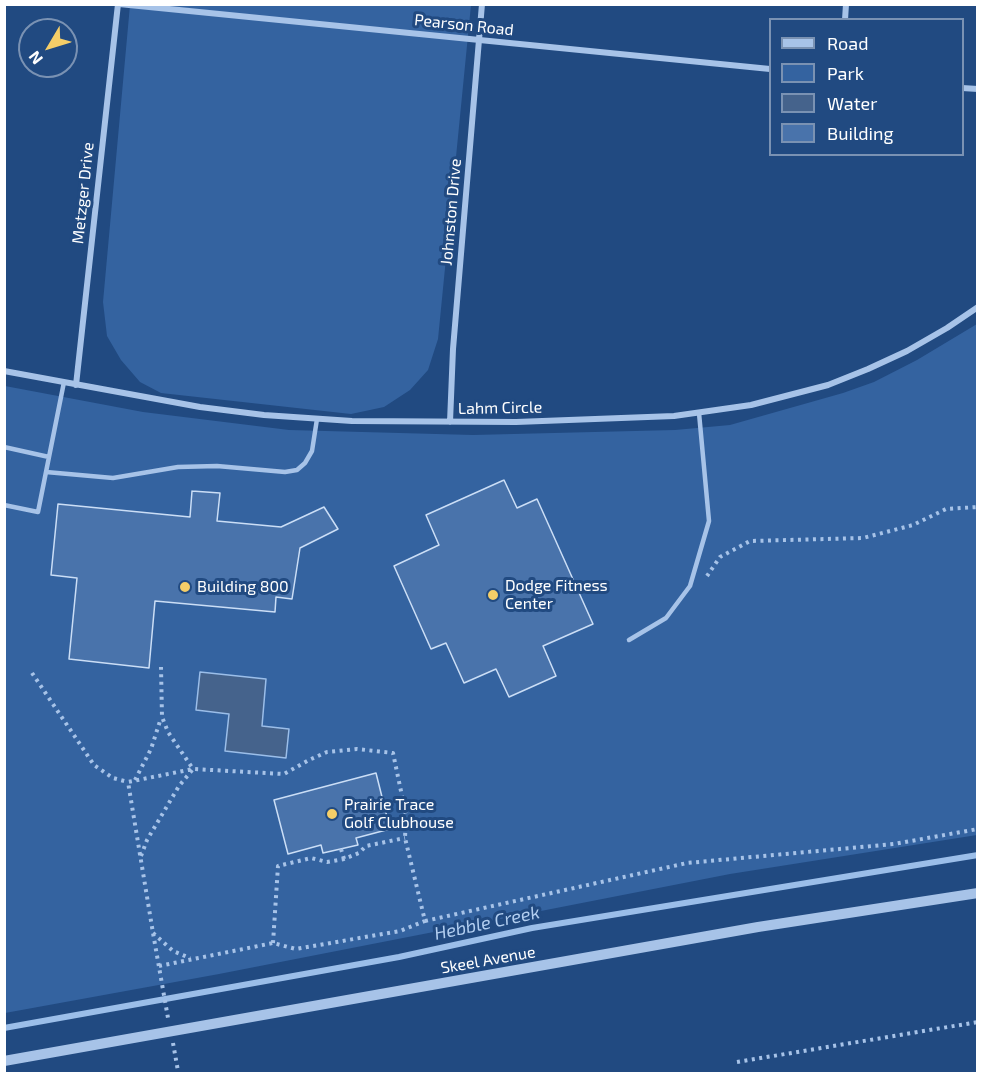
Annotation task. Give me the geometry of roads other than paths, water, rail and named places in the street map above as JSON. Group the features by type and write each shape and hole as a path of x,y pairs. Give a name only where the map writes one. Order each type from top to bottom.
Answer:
{"street":[{"name":"Pearson Road","path":"118,4 769,69"},
{"name":"Metzger Drive","path":"76,385 118,4"},
{"name":"Johnston Drive","path":"450,422 453,349 482,4"},
{"name":"Lahm Circle","path":"4,371 200,407 317,419 516,422 699,413 751,405 828,384 868,369 907,351 978,307"},
{"name":"Skeel Avenue","path":"4,1062 758,927 978,893"}],"lane":[{"path":"4,504 39,512 64,382"},
{"path":"629,640 666,618 690,586 709,521 699,413"},
{"path":"46,472 112,478 178,467 217,466 285,472 297,470 305,463 312,451 317,419"},
{"path":"4,447 50,457"}],"water":[{"path":"200,672 266,679 262,726 289,729 286,758 225,751 229,714 196,710"}],"waterway":[{"name":"Hebble Creek","path":"4,1028 399,957 532,928 978,855"}],"place":[{"name":"Building 800","path":"185,587"},
{"name":"Dodge Fitness Center","path":"493,595"},
{"name":"Prairie Trace Golf Clubhouse","path":"332,814"}]}
